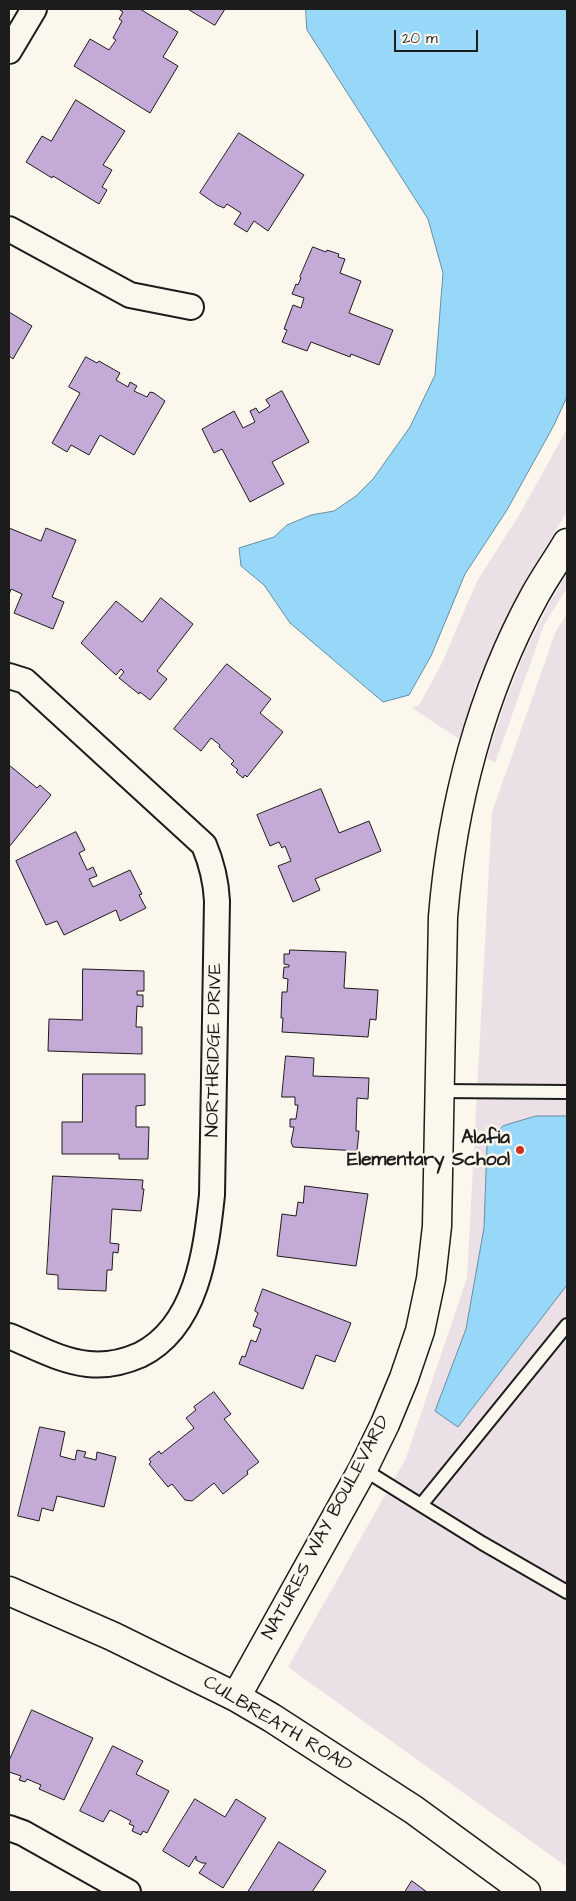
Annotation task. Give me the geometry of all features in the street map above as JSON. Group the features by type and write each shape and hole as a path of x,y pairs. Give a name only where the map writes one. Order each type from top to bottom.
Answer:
{"street":[{"path":"9,51 34,9"},
{"path":"9,229 130,295 191,307"},
{"name":"NATURES WAY BOULEVARD","path":"236,1697 363,1469 385,1424 404,1378 420,1331 426,1305 437,1226 443,917 447,870 462,788 490,695 511,645 535,595 567,543"},
{"name":"NORTHRIDGE DRIVE","path":"9,676 25,681 204,845 216,881 218,902 212,1195 208,1232 200,1267 181,1316 166,1337 155,1346 134,1358 111,1364 99,1365 76,1362 9,1336"},
{"name":"CULBREATH ROAD","path":"9,1591 112,1636 236,1697 272,1718 414,1810 526,1892"},
{"path":"9,1828 23,1833 128,1892"}],"lane":[{"path":"440,1092 567,1092"},
{"path":"421,1505 567,1325"},
{"path":"363,1469 567,1592"}],"shaded area":[{"path":"567,429 567,512 522,586 497,637 475,688 459,739 412,708 418,706 421,702 442,663 477,581 518,517"},
{"path":"567,574 567,588 544,625 495,763 487,758 505,702 525,652 549,604"},
{"name":"Alafia Elementary School","path":"567,614 567,1867 288,1667 406,1458 467,1278 492,812 556,631"}],"water":[{"path":"306,9 567,9 567,397 554,425 507,510 465,574 431,656 409,695 383,702 290,623 264,585 241,566 239,548 274,537 287,525 311,515 334,511 356,496 373,479 410,427 435,375 443,273 428,219 307,30"},
{"path":"536,1116 567,1116 567,1285 458,1427 435,1411 466,1329 484,1228 487,1145 503,1126"}],"building":[{"path":"121,9 140,9 178,32 163,57 178,66 150,113 74,66 90,39 109,50 116,40 113,38 122,21 119,19 123,12"},
{"path":"188,9 225,9 215,25"},
{"path":"76,100 125,131 103,165 112,170 102,187 107,190 99,204 26,162 42,136 51,141"},
{"path":"239,133 304,175 268,231 254,221 247,232 234,224 241,213 227,204 224,208 217,205 200,193"},
{"path":"313,247 339,254 338,257 345,259 340,273 361,281 349,313 393,330 379,365 351,354 350,357 311,342 307,351 282,342 287,330 284,329 293,305 301,308 304,298 292,294 296,284 298,285"},
{"path":"9,312 32,326 13,359 9,356"},
{"path":"86,357 97,363 99,361 120,373 116,380 128,387 130,382 137,386 134,391 147,397 150,392 154,393 165,401 134,455 100,435 89,455 71,445 67,452 52,443 80,393 69,387"},
{"path":"282,391 309,442 272,462 284,484 250,502 222,449 214,453 202,429 234,411 243,428 255,422 250,411 256,408 259,413 270,406 266,400"},
{"path":"9,528 41,541 46,528 76,540 52,597 64,602 53,629 14,613 22,594 11,589 9,595"},
{"path":"161,598 193,624 157,671 167,679 150,700 119,678 124,672 121,669 116,675 81,643 116,601 142,622"},
{"path":"227,664 271,699 260,713 283,732 247,777 245,775 243,778 231,764 234,761 211,738 201,751 174,729"},
{"path":"9,765 37,788 40,785 51,795 9,847"},
{"path":"321,789 339,833 369,821 381,851 315,879 320,890 293,902 278,866 291,861 285,846 282,848 279,842 270,846 257,815"},
{"path":"76,832 85,850 79,853 87,870 93,867 97,876 89,879 93,887 130,870 142,894 139,895 146,908 120,921 116,910 64,935 57,921 46,925 16,861"},
{"path":"290,950 346,952 344,988 378,990 376,1020 370,1019 368,1037 282,1032 282,992 287,992 288,979 283,978 284,967 289,967 289,965 284,964 284,954 289,954"},
{"path":"83,969 144,971 144,991 137,991 137,995 143,995 143,1007 137,1006 136,1027 142,1027 142,1054 48,1051 49,1019 82,1020"},
{"path":"286,1056 314,1058 313,1076 369,1078 368,1099 357,1098 356,1131 359,1131 357,1151 293,1147 291,1142 294,1127 290,1127 290,1119 296,1119 298,1105 295,1105 295,1097 282,1097"},
{"path":"83,1074 145,1074 145,1105 136,1106 136,1127 149,1127 148,1159 119,1159 119,1154 62,1154 62,1122 82,1122"},
{"path":"53,1176 143,1180 142,1189 144,1189 141,1211 112,1209 110,1243 119,1244 118,1253 113,1252 112,1270 107,1270 106,1291 58,1289 58,1275 47,1274"},
{"path":"305,1186 368,1194 356,1266 277,1256 282,1214 296,1216 298,1202 303,1203"},
{"path":"263,1289 351,1323 335,1362 316,1355 303,1389 239,1364 242,1356 245,1357 251,1340 256,1342 261,1329 253,1326 258,1313 255,1311"},
{"path":"214,1392 231,1414 224,1419 259,1462 247,1471 248,1474 223,1494 214,1483 192,1501 185,1500 172,1484 168,1487 149,1464 151,1462 149,1459 159,1451 161,1454 194,1428 186,1418 196,1410 194,1407"},
{"path":"40,1427 65,1432 60,1456 75,1460 77,1450 86,1452 84,1457 96,1460 97,1452 116,1457 104,1507 57,1496 53,1511 42,1508 39,1521 18,1516"},
{"path":"32,1710 93,1738 64,1800 39,1789 41,1785 27,1779 25,1782 19,1780 21,1776 9,1772 9,1761"},
{"path":"113,1746 143,1761 136,1774 169,1791 147,1833 143,1831 141,1835 132,1831 134,1826 129,1824 131,1821 110,1810 103,1822 80,1811"},
{"path":"195,1799 225,1817 236,1799 266,1818 223,1888 199,1873 206,1863 196,1860 196,1856 189,1867 163,1851"},
{"path":"279,1842 326,1871 312,1892 248,1892"},
{"path":"412,1881 427,1892 405,1892"}],"place":[{"name":"Alafia Elementary School","path":"520,1150"}]}
